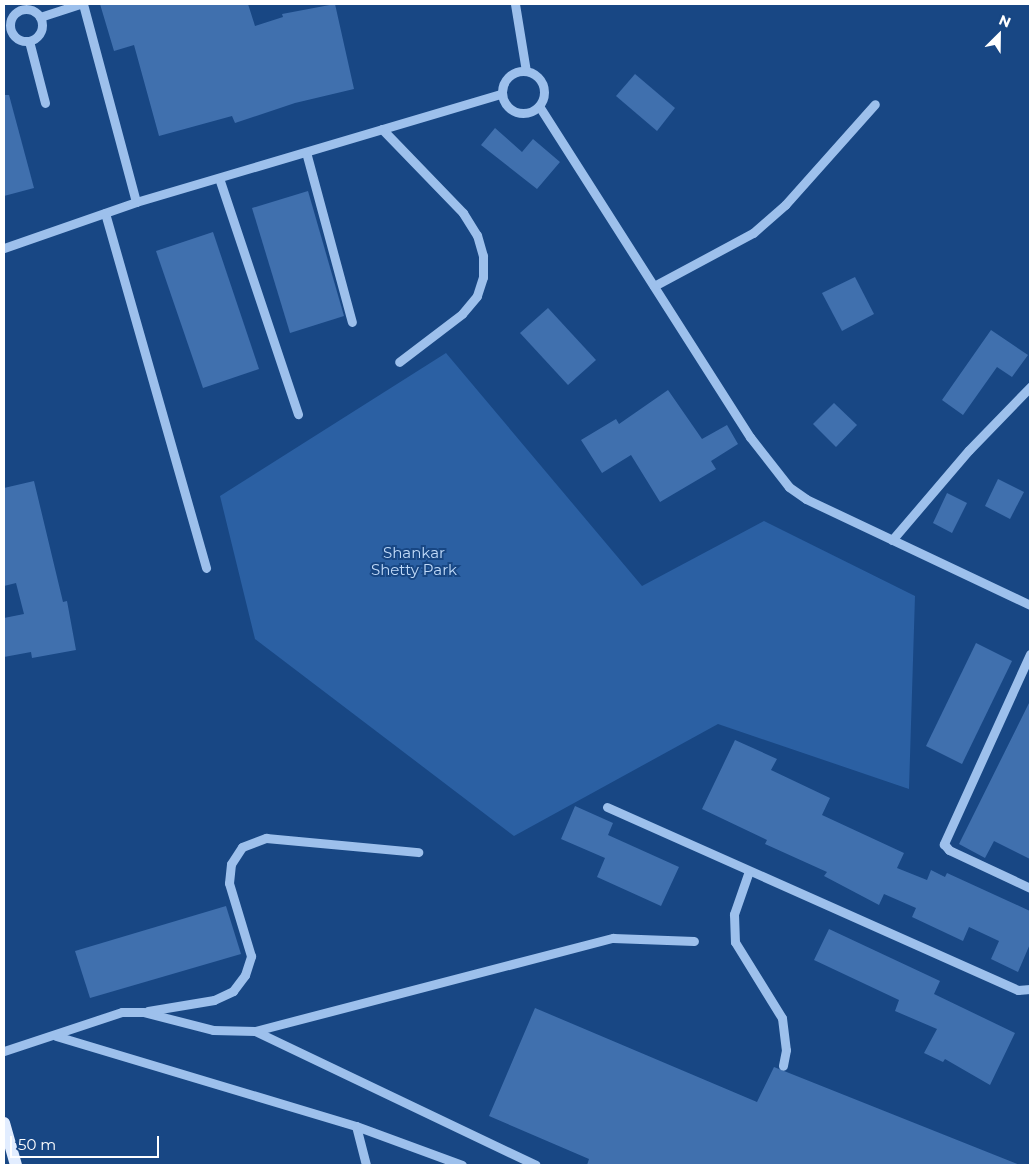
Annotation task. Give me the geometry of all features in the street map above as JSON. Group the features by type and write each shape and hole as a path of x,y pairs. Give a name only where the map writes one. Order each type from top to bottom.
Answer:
{"main road":[{"path":"4,1123 16,1165"}],"street":[{"path":"40,17 81,4 136,202"},
{"path":"515,4 526,71"},
{"path":"16,7 32,10 40,17 41,30 30,41 14,36 9,28 10,19 16,7"},
{"path":"30,41 44,103"},
{"path":"526,71 536,76 543,85 544,96 539,106 530,112 519,113 509,109 501,94 506,78 515,72 526,71"},
{"path":"4,248 136,202 501,94"},
{"path":"654,286 753,233 785,205 875,104"},
{"path":"539,106 750,437 788,487 806,499 1030,605"},
{"path":"382,130 464,213 477,235 483,256 483,276 477,296 462,314 399,362"},
{"path":"306,152 352,322"},
{"path":"219,178 298,414"},
{"path":"105,214 206,568"},
{"path":"892,540 969,450 1030,387"},
{"path":"1030,654 944,844 949,850 1030,888"},
{"path":"607,807 1018,990 1030,989"},
{"path":"4,1051 56,1036 106,1016 214,1000 233,991 245,975 251,956 229,883 231,864 242,847 266,838 418,852"},
{"path":"749,871 734,914 735,942 782,1018 786,1050 784,1066"},
{"path":"143,1012 213,1030 254,1031 613,938 694,941"},
{"path":"254,1031 536,1165"},
{"path":"56,1036 356,1126 462,1165"},
{"path":"356,1126 366,1165"}],"green space":[{"name":"Shankar Shetty Park","path":"446,353 642,586 764,521 915,596 909,789 718,724 514,836 255,639 220,496"}],"building":[{"path":"100,4 248,4 255,26 283,17 282,14 335,4 354,89 295,103 235,123 232,116 159,136 134,45 114,51"},
{"path":"635,74 675,108 657,131 616,96"},
{"path":"4,95 9,95 34,188 4,196"},
{"path":"495,128 522,152 533,139 560,162 537,189 481,145"},
{"path":"308,191 344,316 290,333 252,208"},
{"path":"213,232 259,369 203,388 156,251"},
{"path":"855,277 874,314 842,331 822,293"},
{"path":"548,308 596,360 568,385 520,333"},
{"path":"991,330 1028,355 1012,377 997,367 963,415 942,400"},
{"path":"668,390 702,439 727,425 738,444 711,461 716,469 660,502 631,455 602,473 581,440 616,419 619,424"},
{"path":"834,403 857,425 836,447 813,424"},
{"path":"998,479 1024,492 1010,519 985,506"},
{"path":"34,481 63,602 67,601 76,650 32,658 31,652 4,657 4,618 24,614 16,583 4,586 4,488"},
{"path":"947,493 967,503 952,533 933,523"},
{"path":"976,643 1012,661 962,764 926,746"},
{"path":"1030,701 1030,859 994,841 985,858 959,844"},
{"path":"735,740 777,759 771,770 830,798 822,815 904,853 897,868 927,880 931,870 945,877 947,873 1030,911 1030,944 1018,972 991,959 999,941 969,927 963,941 912,917 916,908 884,894 879,905 824,876 827,872 765,844 767,840 702,809"},
{"path":"575,806 613,823 608,835 679,867 661,906 597,877 605,858 561,839"},
{"path":"226,906 241,954 90,998 75,951"},
{"path":"829,929 940,981 934,994 1015,1033 990,1085 945,1059 943,1062 924,1053 937,1029 895,1011 899,1000 814,960"},
{"path":"535,1008 757,1102 774,1067 1020,1165 587,1165 589,1159 489,1116"}]}
